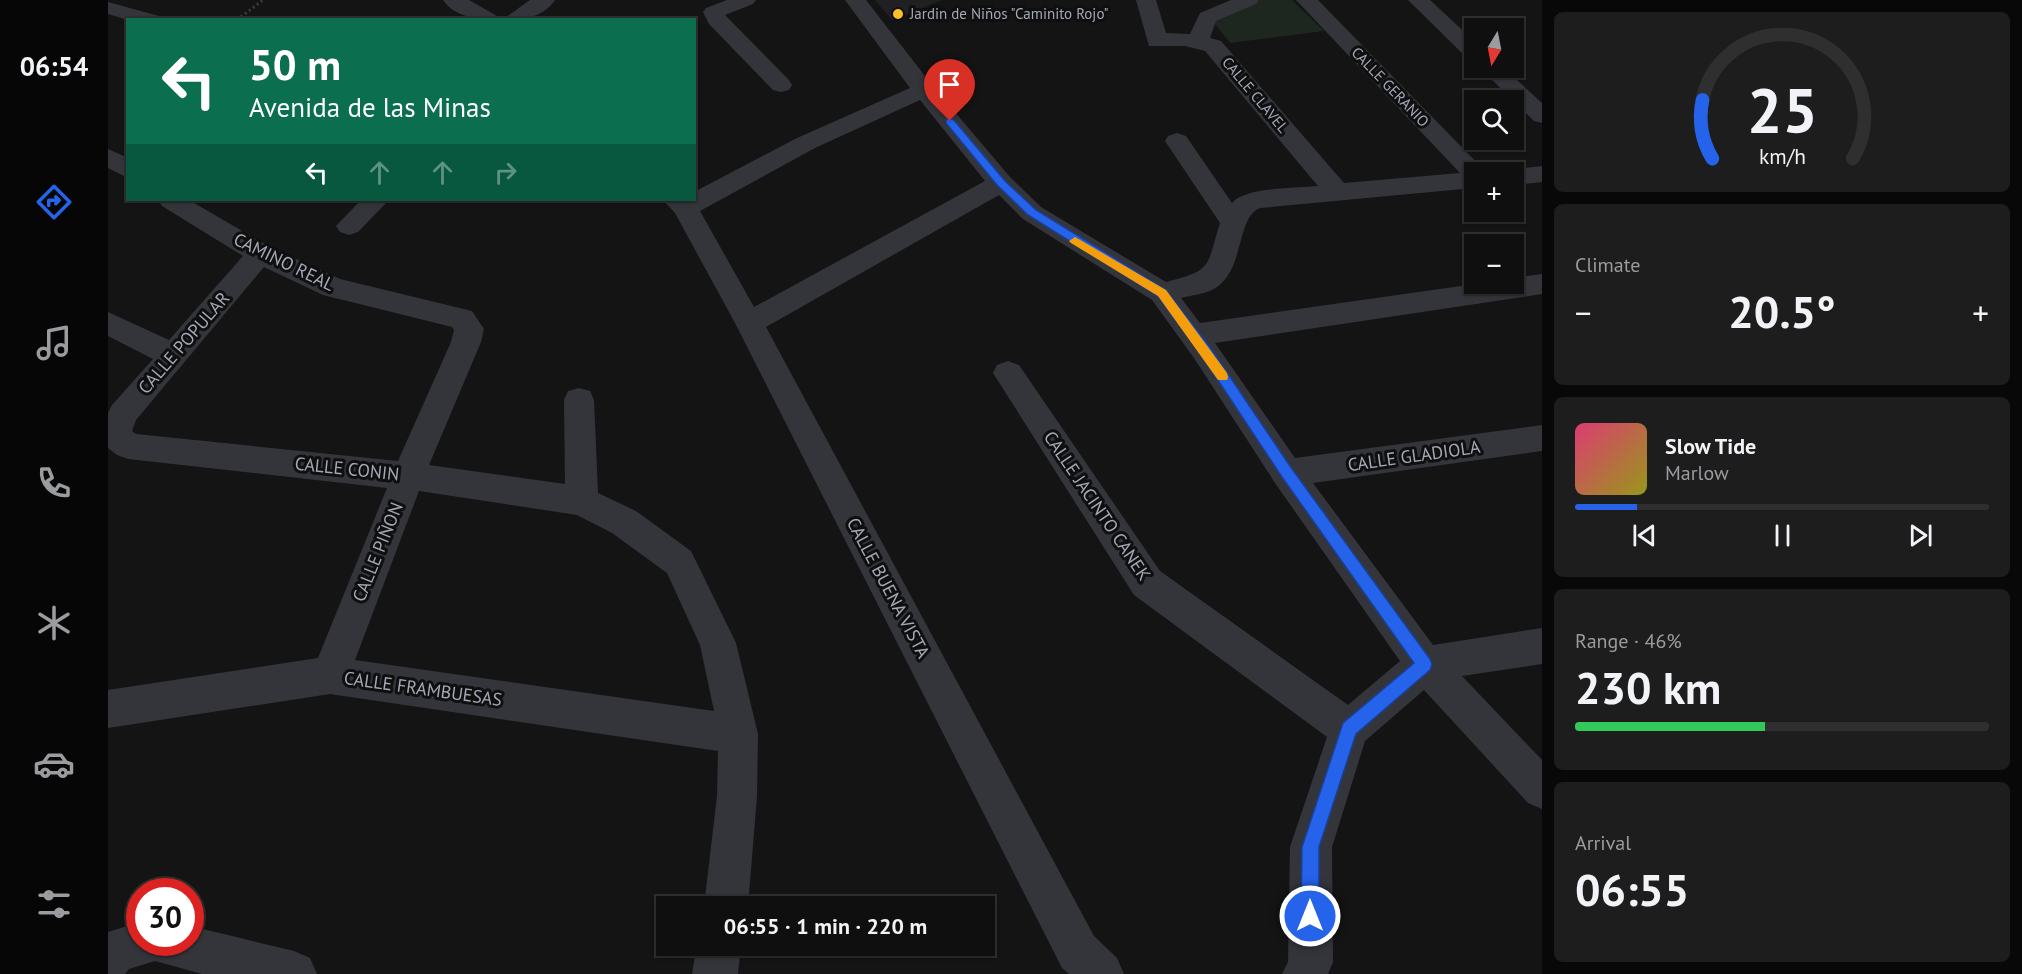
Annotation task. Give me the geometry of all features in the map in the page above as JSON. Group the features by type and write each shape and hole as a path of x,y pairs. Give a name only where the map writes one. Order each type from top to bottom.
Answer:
{"street":[{"path":"453,0 486,18"},
{"path":"515,18 544,0"},
{"path":"746,0 713,12 716,20 781,85"},
{"path":"855,0 924,90 1001,183 1032,213 1162,293 1194,335 1287,473 1425,664 1542,789"},
{"name":"CALLE CLAVEL","path":"1146,0 1157,40 1175,38 1198,41 1213,46 1337,192"},
{"path":"1198,41 1207,17 1249,0"},
{"name":"CALLE GERANIO","path":"1306,0 1464,163"},
{"path":"1418,0 1464,43"},
{"path":"108,8 145,18"},
{"path":"1502,78 1542,116"},
{"path":"696,197 806,143 924,90"},
{"path":"1177,141 1233,223"},
{"path":"108,157 126,169"},
{"path":"1524,176 1542,174"},
{"path":"1162,293 1205,282 1219,270 1233,223 1244,205 1256,200 1464,181"},
{"path":"749,323 1001,183"},
{"name":"CAMINO REAL","path":"173,201 260,254 333,288 462,319 469,329"},
{"path":"349,226 375,201"},
{"name":"CALLE BUENA VISTA","path":"681,204 749,323 1078,952 1101,974"},
{"name":"CALLE POPULAR","path":"116,435 123,414 260,254"},
{"path":"1194,335 1542,284"},
{"path":"108,323 174,356"},
{"name":"CALLE PIÑON","path":"330,675 408,476 466,342 469,329"},
{"name":"CALLE JACINTO CANEK","path":"1008,373 1147,583 1349,729"},
{"path":"579,400 582,501 624,522 679,562 718,643 738,734 737,796 727,896"},
{"name":"CALLE CONIN","path":"116,435 128,446 408,476 582,501"},
{"name":"CALLE GLADIOLA","path":"1287,473 1542,438"},
{"path":"1305,974 1310,962 1311,847 1349,729 1425,664 1542,646"},
{"name":"CALLE FRAMBUESAS","path":"108,709 330,675 738,734"},
{"path":"204,952 294,974"},
{"path":"715,974 717,956"}],"path":[{"path":"240,18 263,0"}],"shaded area":[{"name":"Jardin de Niños \"Caminito Rojo\"","path":"875,0 942,0 892,20"},
{"path":"1258,0 1292,0 1324,31 1230,43 1210,18"}],"slow traffic":[{"path":"1075,241 1162,293 1222,377"}],"place":[{"name":"Jardin de Niños \"Caminito Rojo\"","path":"898,14"}],"route":[{"path":"950,121 1001,183 1032,213 1069,238 1162,293 1204,350 1287,473 1425,664 1349,729 1311,847 1310,916"}]}
